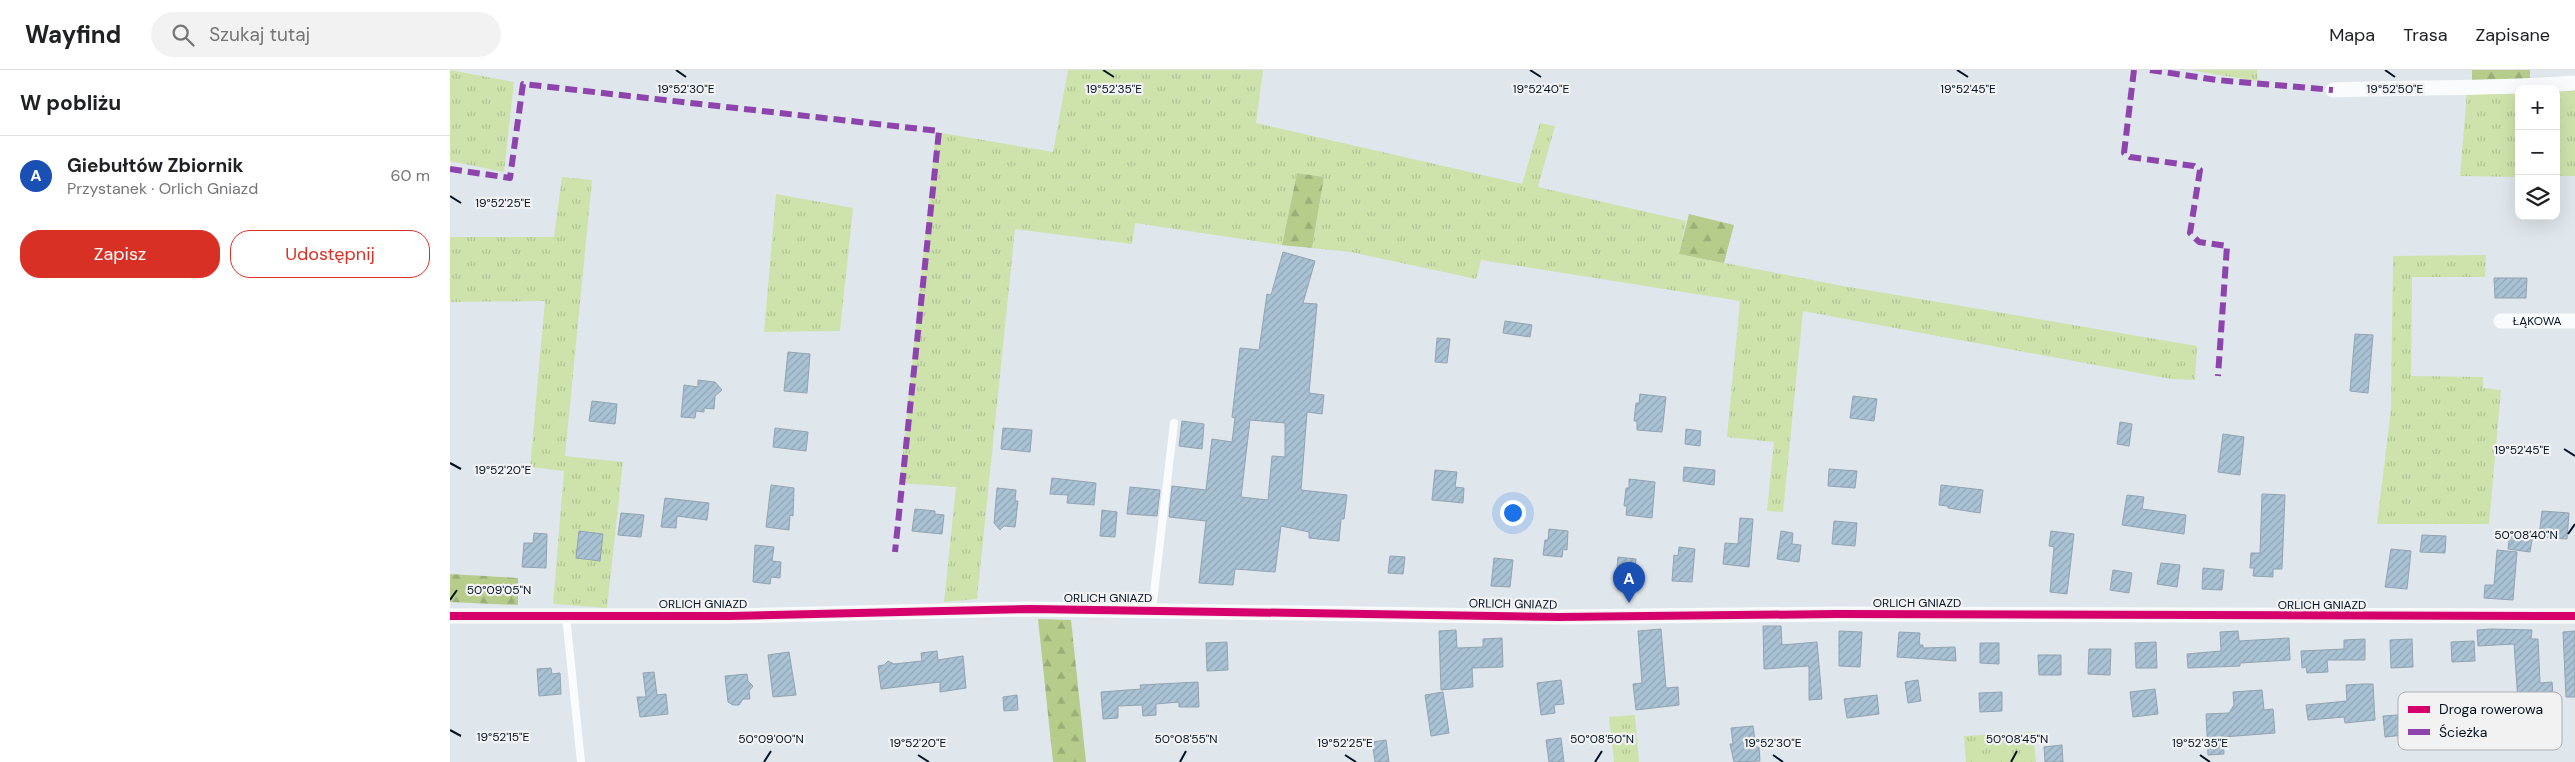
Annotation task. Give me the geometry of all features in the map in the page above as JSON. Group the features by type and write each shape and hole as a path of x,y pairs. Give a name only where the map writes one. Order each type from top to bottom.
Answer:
{"street":[{"path":"2333,90 2458,86 2501,88 2575,83"},
{"name":"ŁĄKOWA","path":"2500,321 2575,321"},
{"name":"ORLICH GNIAZD","path":"450,616 1152,610 1559,616 1836,614 2575,616"}],"lane":[{"path":"1152,610 1174,423"},
{"path":"566,616 581,762"}],"green space":[{"path":"450,70 514,82 504,172 450,161"},
{"path":"1068,70 1263,70 1256,123 1522,184 1540,123 1555,126 1538,187 1686,221 1679,254 1843,286 2197,346 2195,380 2171,379 1803,311 1783,512 1767,511 1774,442 1727,437 1740,301 1481,260 1476,279 1351,252 1312,248 1324,177 1297,173 1282,245 1135,223 1132,244 1015,229 977,599 944,602 956,487 900,483 936,132 1053,152"},
{"path":"2190,70 2257,70 2257,81"},
{"path":"2472,70 2530,70 2530,84 2472,84"},
{"path":"2575,87 2575,176 2560,176 2560,89"},
{"path":"2515,90 2515,177 2460,176 2467,92"},
{"path":"1297,173 1324,177 1312,248 1282,245"},
{"path":"562,177 592,180 565,456 623,462 607,608 553,604 564,471 530,467 545,301 450,302 450,237 554,237"},
{"path":"776,194 853,208 840,331 764,332"},
{"path":"1689,214 1734,225 1724,263 1679,254"},
{"path":"2486,255 2485,277 2412,277 2411,376 2483,377 2483,388 2501,390 2489,524 2377,524 2391,409 2393,256"},
{"path":"450,574 518,578 518,605 450,602"},
{"path":"1038,619 1071,620 1086,762 1053,762"},
{"path":"1635,715 1639,762 1614,762 1609,717"},
{"path":"2033,732 2036,762 1966,762 1964,736"}],"building":[{"path":"1283,252 1315,261 1303,303 1317,304 1309,393 1324,395 1322,414 1307,412 1301,490 1347,495 1344,519 1341,519 1339,541 1309,538 1309,532 1281,526 1275,572 1235,569 1233,585 1199,583 1206,521 1169,517 1172,486 1206,490 1212,439 1232,442 1235,418 1232,417 1240,348 1259,350 1267,294 1271,295","holes":["1250,420 1285,423 1285,457 1272,456 1268,500 1241,497"]},
{"path":"2494,278 2527,278 2526,298 2495,298"},
{"path":"1505,321 1532,325 1530,337 1503,333"},
{"path":"2355,334 2373,335 2368,393 2350,391"},
{"path":"1437,338 1450,339 1447,363 1435,362"},
{"path":"788,352 810,354 807,393 784,391"},
{"path":"698,380 715,382 722,390 715,396 714,409 704,408 704,412 696,411 695,418 681,417 684,385 698,387"},
{"path":"1640,394 1666,397 1662,432 1637,430 1637,421 1634,421 1636,403 1639,403"},
{"path":"1853,396 1877,399 1874,421 1850,418"},
{"path":"592,401 617,404 615,424 589,421"},
{"path":"1182,421 1204,424 1202,449 1179,446"},
{"path":"2120,422 2132,424 2129,446 2117,444"},
{"path":"775,428 808,432 806,451 773,447"},
{"path":"1003,428 1032,430 1030,452 1001,449"},
{"path":"1686,429 1701,431 1700,446 1685,444"},
{"path":"2223,434 2244,437 2240,475 2218,472"},
{"path":"1684,467 1715,470 1714,485 1683,481"},
{"path":"1829,469 1857,471 1855,488 1828,486"},
{"path":"1435,470 1457,472 1455,487 1464,488 1463,503 1432,500"},
{"path":"1052,478 1096,483 1094,505 1067,503 1068,495 1050,494"},
{"path":"1629,479 1655,482 1652,518 1626,515 1627,506 1624,506 1626,488 1629,488"},
{"path":"771,485 794,488 793,516 790,515 789,530 766,527"},
{"path":"1941,485 1983,490 1980,513 1939,505"},
{"path":"1130,487 1160,490 1157,516 1127,514"},
{"path":"997,488 1016,490 1015,501 1018,501 1015,527 1004,526 1000,530 994,523"},
{"path":"2262,494 2285,495 2282,569 2273,569 2273,577 2253,576 2254,568 2250,568 2251,553 2260,553"},
{"path":"2127,495 2144,497 2142,509 2186,515 2184,534 2122,525"},
{"path":"665,498 709,503 707,520 677,516 676,528 661,527"},
{"path":"915,509 935,511 935,514 944,515 942,534 912,531"},
{"path":"1102,510 1117,512 1115,537 1100,536"},
{"path":"2542,511 2569,513 2567,539 2539,537"},
{"path":"621,513 644,515 641,537 618,535"},
{"path":"1740,518 1753,519 1749,567 1723,564 1725,543 1738,544"},
{"path":"1834,521 1857,523 1855,546 1832,544"},
{"path":"1549,529 1568,531 1567,550 1563,549 1562,557 1543,555"},
{"path":"579,531 603,534 600,561 576,558"},
{"path":"1781,531 1793,533 1792,544 1801,545 1799,562 1777,559"},
{"path":"2051,531 2074,534 2067,594 2050,592 2054,547 2049,546"},
{"path":"2510,532 2533,535 2530,552 2508,549"},
{"path":"534,533 547,534 546,568 522,567 524,543 533,543"},
{"path":"2422,535 2446,536 2445,553 2420,552"},
{"path":"755,545 774,547 772,561 781,562 780,578 771,577 770,584 753,582"},
{"path":"1679,547 1695,549 1692,582 1672,581 1674,555 1678,556"},
{"path":"2391,549 2411,551 2407,589 2385,587"},
{"path":"2497,550 2517,552 2513,600 2484,598 2485,585 2494,585"},
{"path":"1390,556 1405,557 1403,574 1388,573"},
{"path":"1618,557 1636,559 1633,581 1616,579"},
{"path":"1494,558 1513,560 1510,587 1491,586"},
{"path":"2161,563 2180,565 2177,587 2157,584"},
{"path":"2203,568 2224,570 2222,590 2202,589"},
{"path":"2113,570 2132,573 2129,593 2110,590"},
{"path":"1763,626 1781,626 1782,645 1817,642 1822,699 1809,700 1809,666 1764,669"},
{"path":"1661,629 1666,688 1678,687 1679,705 1636,710 1633,684 1642,683 1638,631"},
{"path":"1456,630 1457,648 1483,647 1483,639 1502,638 1503,667 1472,668 1473,687 1441,690 1439,631"},
{"path":"2477,630 2532,630 2531,639 2538,639 2540,683 2552,682 2553,692 2517,692 2514,644 2478,646"},
{"path":"1839,631 1862,632 1860,667 1839,666"},
{"path":"2238,631 2239,641 2289,638 2290,660 2240,663 2240,666 2188,668 2187,654 2221,651 2220,632"},
{"path":"2575,631 2575,697 2566,697 2563,632"},
{"path":"1899,632 1920,633 1919,645 1923,645 1923,648 1955,647 1956,661 1897,657"},
{"path":"2365,639 2365,660 2327,660 2328,672 2307,673 2306,667 2302,668 2301,651 2344,649 2344,640"},
{"path":"2412,639 2413,667 2391,668 2390,640"},
{"path":"2474,641 2475,661 2452,662 2451,642"},
{"path":"1227,642 1228,670 1207,671 1206,643"},
{"path":"2156,642 2157,668 2136,668 2135,643"},
{"path":"1980,643 1999,643 1999,664 1980,663"},
{"path":"2089,649 2111,649 2110,675 2088,674"},
{"path":"937,651 938,660 963,656 966,688 940,692 940,682 881,689 878,666 884,665 888,661 894,664 922,661 921,653"},
{"path":"789,652 796,695 773,697 768,655"},
{"path":"2038,655 2061,655 2061,675 2039,675"},
{"path":"551,668 552,674 560,673 561,694 539,696 537,669"},
{"path":"654,672 657,695 666,694 668,714 640,717 637,697 646,697 643,673"},
{"path":"747,674 748,681 753,686 749,691 750,699 743,699 739,705 733,705 728,702 725,676"},
{"path":"1561,680 1564,704 1554,705 1555,713 1541,715 1537,683"},
{"path":"1918,680 1921,701 1908,703 1905,682"},
{"path":"1198,682 1199,707 1179,707 1179,702 1156,704 1156,715 1143,716 1142,705 1118,706 1118,718 1103,719 1101,692 1141,689 1140,685"},
{"path":"2373,684 2375,720 2345,723 2344,717 2308,720 2306,705 2347,701 2346,685"},
{"path":"2155,689 2158,714 2133,717 2130,692"},
{"path":"2262,690 2264,710 2273,709 2275,733 2223,737 2224,754 2208,755 2206,714 2229,713 2234,705 2233,692"},
{"path":"1443,692 1449,733 1431,736 1425,695"},
{"path":"2002,692 2002,711 1980,712 1979,693"},
{"path":"1017,695 1018,710 1004,711 1003,697"},
{"path":"1877,695 1879,714 1847,718 1844,699"},
{"path":"2398,715 2398,736 2385,737 2383,716"},
{"path":"1753,726 1756,747 1759,747 1760,761 1734,762 1730,744 1733,744 1731,728"},
{"path":"1561,738 1564,762 1549,762 1546,740"},
{"path":"1386,740 1389,762 1375,762 1372,742"},
{"path":"2062,745 2063,762 2045,762 2044,747"}],"marked path":[{"path":"2134,70 2124,153 2130,157 2194,166 2200,170 2190,233 2199,242 2227,246 2218,376"},
{"path":"2150,70 2217,80 2333,90"},
{"path":"450,169 510,178 523,84 939,131 895,552"}],"cycle path":[{"path":"450,616 730,616 1031,609 1559,617 1836,614 2575,616"}],"place":[{"name":"Giebułtów Zbiornik","path":"1629,603"}]}
